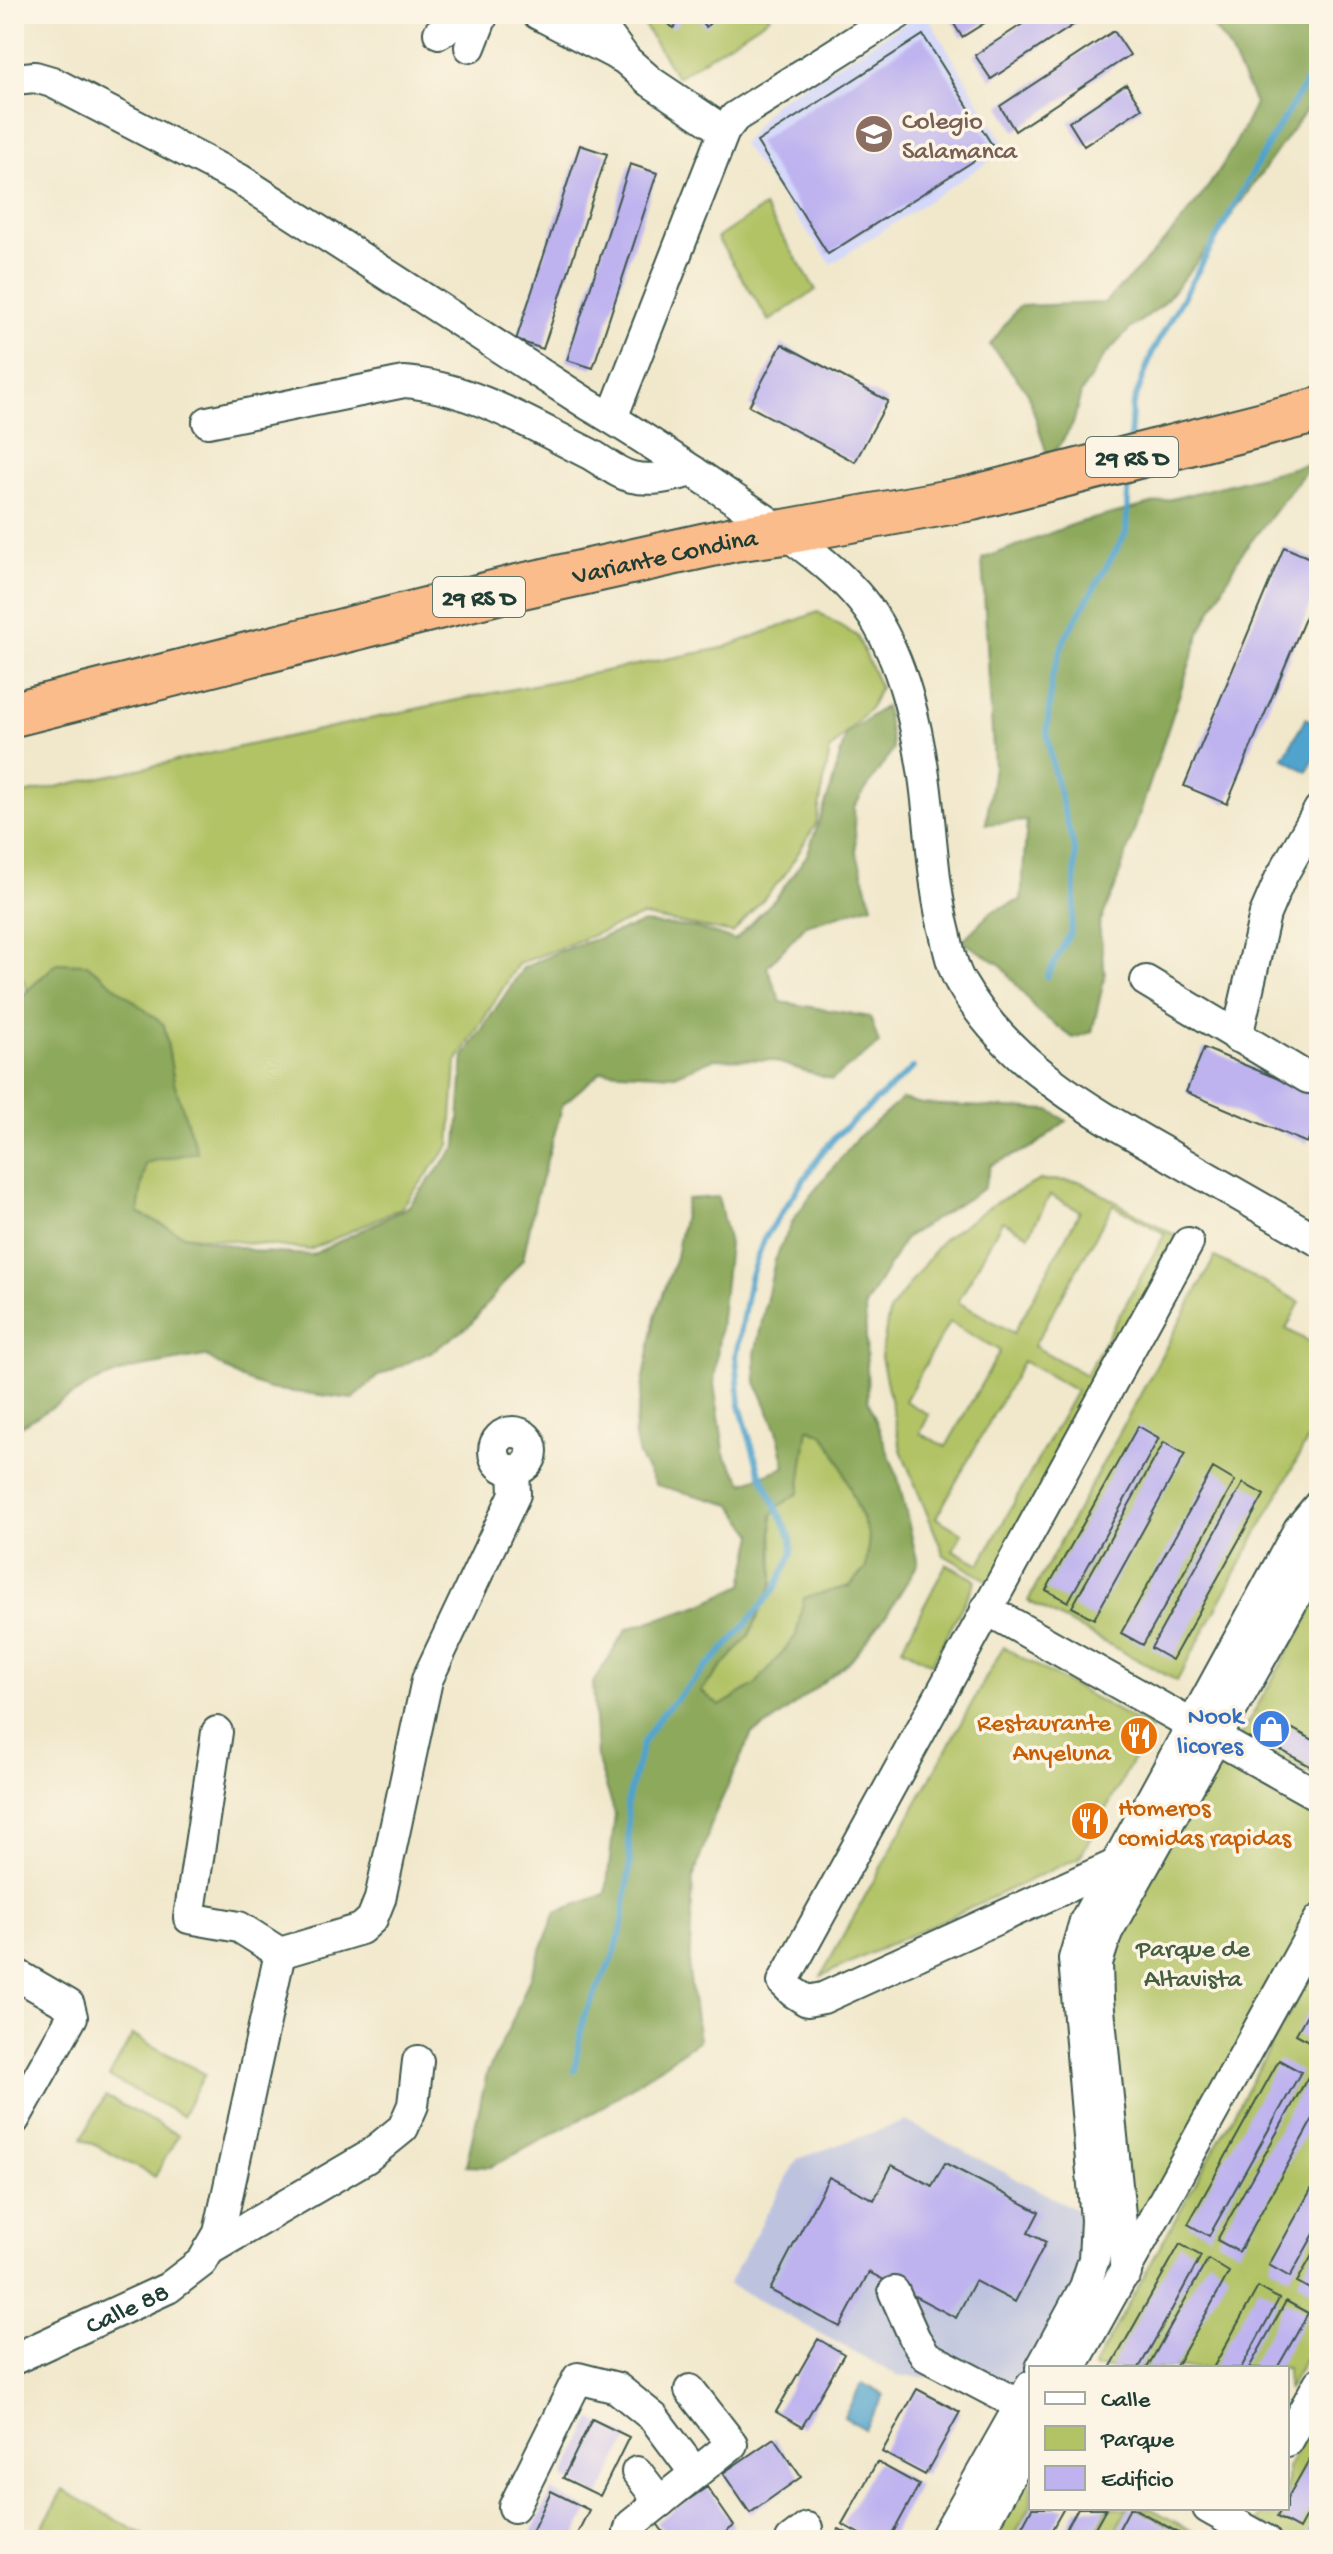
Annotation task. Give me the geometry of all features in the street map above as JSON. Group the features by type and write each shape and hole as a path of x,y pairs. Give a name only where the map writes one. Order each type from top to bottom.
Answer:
{"highway":[{"name":"Variante Condina","path":"14,714 513,588 734,539 972,498 1305,413"}],"street":[{"path":"538,14 626,60"},
{"path":"592,14 626,60 651,82 724,131"},
{"path":"612,418 724,131 735,117 897,14"},
{"path":"14,79 35,77 52,82 239,179 784,532 859,598 891,650 905,692 919,746 940,914 959,980 974,1003 1028,1064 1070,1097 1319,1241"},
{"path":"208,422 404,382 431,384 459,392 516,417 630,477 660,479 693,471"},
{"path":"1237,1037 1265,914 1280,879 1319,810"},
{"path":"1146,981 1308,1078"},
{"path":"1113,1866 823,1998 807,2001 783,1982 1188,1243"},
{"path":"217,1732 189,1918 239,1927 280,1953 361,1929 372,1919 380,1899 427,1680 515,1494 514,1470"},
{"path":"1126,2273 1098,2000 1097,1963 1107,1932 1299,1529 1319,1505"},
{"path":"1042,2366 1085,2287 1094,2259 1096,2220 1074,1959 1085,1921 1113,1866 1319,1554"},
{"path":"993,1598 1203,1732 1319,1796"},
{"path":"1072,2366 1319,1920"},
{"path":"214,2242 280,1953"},
{"path":"14,1973 69,2005 72,2017 14,2120"},
{"name":"Calle 88","path":"14,2359 168,2288 202,2262 214,2242 366,2158 403,2128 413,2105 418,2061"},
{"path":"894,2292 926,2356 1027,2401 944,2540"},
{"path":"514,2507 578,2378 617,2388 654,2418 695,2473"},
{"path":"1289,2437 1319,2383"},
{"path":"631,2540 631,2525 732,2444 690,2390"},
{"path":"974,2540 1029,2442"},
{"path":"637,2472 660,2502"},
{"path":"1212,2510 1247,2528"}],"shaded area":[{"name":"Colegio Salamanca","path":"920,14 926,14 1008,149 831,264 742,144 773,104"},
{"path":"906,2121 1096,2220 1094,2259 1040,2366 1029,2366 1029,2388 1020,2406 936,2377 901,2377 728,2284 797,2159"}],"green space":[{"path":"637,14 768,14 770,17 677,77"},
{"path":"1203,14 1319,14 1319,88 1209,247 1162,305 1130,329 1104,356 1081,393 1073,424 1057,449 1047,454 1027,391 990,345 1019,306 1104,303 1170,235 1226,160 1255,103 1227,45"},
{"path":"764,207 816,290 769,321 717,238"},
{"path":"1312,463 1239,557 1201,630 1115,888 1099,925 1105,976 1092,1032 1073,1038 1037,1011 1001,965 962,941 992,911 1021,900 1027,821 986,824 994,766 982,559 1077,523"},
{"path":"818,612 857,636 880,687 870,708 830,750 816,824 784,876 733,933 642,916 518,964 456,1063 450,1145 401,1208 310,1250 183,1235 138,1213 145,1163 174,1082 164,1025 57,963 28,992 14,960 14,796 462,699 723,648"},
{"path":"885,706 893,749 854,807 856,851 872,905 806,925 767,967 781,1002 870,1017 879,1044 832,1080 771,1060 713,1059 675,1075 602,1071 563,1104 536,1198 523,1259 470,1325 433,1351 378,1376 353,1399 269,1389 242,1379 205,1356 130,1369 93,1383 14,1430 14,1003 57,963 87,964 164,1025 174,1082 197,1152 145,1163 138,1213 183,1235 261,1252 312,1255 408,1207 457,1146 464,1056 523,968 557,952 644,923 696,928 735,940 776,898 807,855 846,734"},
{"path":"902,1099 922,1104 1050,1110 1066,1121 1033,1147 991,1165 984,1188 905,1238 865,1306 868,1400 898,1478 918,1564 887,1614 851,1660 770,1724 752,1733 714,1816 693,1879 689,1972 699,2040 598,2110 491,2167 466,2166 487,2073 514,2017 556,1912 606,1894 615,1814 597,1758 593,1683 627,1629 700,1605 743,1585 754,1535 732,1505 656,1485 639,1456 634,1433 655,1317 676,1257 687,1199 718,1197 729,1244 714,1384 725,1456 744,1483 785,1467 777,1430 756,1382 755,1354 775,1260 792,1222 857,1138","holes":["808,1428 824,1434 839,1460 869,1536 866,1568 850,1586 804,1598 796,1636 756,1684 720,1706 701,1691 749,1636 773,1583 772,1515 779,1506 799,1493"]},
{"path":"1040,1180 1079,1181 1188,1243 999,1587 944,1555 901,1450 881,1357 889,1312 943,1239 995,1203","holes":["1050,1195 1080,1211 1014,1333 958,1302 1002,1221 1029,1235","1113,1205 1165,1234 1086,1375 1034,1346","949,1322 1000,1351 946,1447 920,1433 929,1415 905,1401","1023,1361 1076,1391 980,1564 953,1550 962,1533 936,1518"]},
{"path":"1215,1257 1300,1302 1286,1329 1319,1347 1319,1419 1177,1681 1028,1601"},
{"path":"807,1428 823,1434 839,1460 869,1536 866,1568 850,1586 804,1598 796,1636 756,1684 720,1706 701,1691 749,1636 773,1583 772,1515 779,1506 799,1493"},
{"path":"946,1564 976,1580 932,1664 902,1648"},
{"path":"1319,1598 1319,1778 1240,1736"},
{"path":"1003,1647 1150,1729 1080,1857 821,1976"},
{"name":"Parque de Altavista","path":"1215,1738 1319,1796 1319,1920 1126,2273 1107,1932"},
{"path":"1319,1959 1319,2333 1289,2387 1289,2366 1094,2366"},
{"path":"132,2035 205,2074 182,2116 109,2077"},
{"path":"105,2096 178,2135 155,2177 82,2138"},
{"path":"1319,2410 1319,2540 1290,2540 1257,2522 1264,2510 1289,2510 1289,2464"},
{"path":"1029,2442 1029,2510 1012,2540 974,2540"},
{"path":"63,2490 153,2540 35,2540"},
{"path":"1107,2510 1127,2510 1110,2540 1091,2540"},
{"path":"1141,2510 1154,2510 1203,2537 1202,2540 1189,2540 1190,2537"}],"water":[{"path":"1306,718 1319,726 1319,751 1307,772 1283,758"},
{"path":"862,2383 884,2395 865,2429 844,2417"}],"building":[{"path":"665,14 688,14 673,28 662,17"},
{"path":"694,14 719,14 706,27"},
{"path":"948,14 999,14 962,37"},
{"path":"1038,14 1090,14 991,79 975,55"},
{"path":"1114,31 1130,55 1015,131 1000,106"},
{"name":"Colegio Salamanca","path":"923,35 994,148 828,254 757,142"},
{"path":"1126,84 1142,108 1084,146 1069,122"},
{"path":"580,145 607,154 543,349 516,340"},
{"path":"630,164 657,173 593,368 567,360"},
{"path":"782,344 888,401 855,462 749,406"},
{"path":"1284,547 1319,562 1319,585 1227,804 1184,786"},
{"path":"1204,1048 1319,1096 1319,1113 1307,1143 1186,1092"},
{"path":"1138,1426 1159,1438 1068,1602 1046,1590"},
{"path":"1164,1442 1185,1454 1094,1619 1072,1607"},
{"path":"1213,1468 1235,1481 1143,1645 1121,1633"},
{"path":"1243,1483 1264,1495 1172,1660 1151,1648"},
{"path":"1269,1716 1319,1743 1319,1771 1257,1737"},
{"path":"1319,1993 1319,2044 1318,2046 1296,2034"},
{"path":"1279,2060 1301,2072 1209,2236 1188,2224"},
{"path":"1309,2075 1319,2081 1319,2108 1239,2252 1217,2240"},
{"path":"945,2163 1039,2212 1028,2233 1046,2242 1015,2302 975,2281 956,2318 869,2272 840,2327 770,2290 829,2177 874,2200 892,2165 932,2186"},
{"path":"1319,2175 1319,2225 1290,2277 1269,2265"},
{"path":"1319,2243 1319,2294 1297,2282"},
{"path":"1180,2244 1201,2256 1140,2366 1111,2366"},
{"path":"1208,2259 1229,2272 1176,2366 1148,2366"},
{"path":"1258,2287 1279,2299 1242,2366 1214,2366"},
{"path":"1286,2301 1308,2313 1278,2366 1250,2366"},
{"path":"818,2339 844,2354 802,2427 776,2412"},
{"path":"917,2389 960,2412 925,2475 882,2452"},
{"path":"592,2419 629,2437 600,2496 563,2478"},
{"path":"774,2438 801,2477 750,2513 723,2473"},
{"path":"1319,2442 1319,2492 1299,2529 1277,2517 1281,2510 1289,2510 1289,2495"},
{"path":"877,2462 919,2485 889,2540 870,2540 842,2524"},
{"path":"707,2487 734,2526 715,2540 669,2540 656,2522"},
{"path":"551,2491 589,2510 574,2540 528,2540"},
{"path":"1031,2510 1063,2510 1046,2540 1015,2540"},
{"path":"1077,2510 1105,2510 1088,2540 1060,2540"},
{"path":"1129,2510 1137,2510 1188,2538 1186,2540 1113,2540"},
{"path":"1319,2510 1319,2539 1307,2533"},
{"path":"839,2529 859,2540 832,2540"}],"waterway":[{"path":"1130,441 1132,408 1152,353 1273,136 1319,61"},
{"path":"1047,977 1070,933 1075,904 1075,852 1053,769 1047,732 1052,676 1065,638 1126,533 1129,477"},
{"path":"574,2071 584,2016 612,1959 621,1932 630,1866 627,1803 643,1742 662,1714 730,1643 775,1589 792,1554 791,1538 759,1470 740,1406 736,1356 750,1278 764,1239 823,1151 913,1068"}],"place":[{"name":"Colegio Salamanca","path":"874,134"},
{"name":"Nook licores","path":"1271,1729"},
{"name":"Restaurante Anyeluna","path":"1139,1736"},
{"name":"Homeros comidas rapidas","path":"1090,1821"}]}
